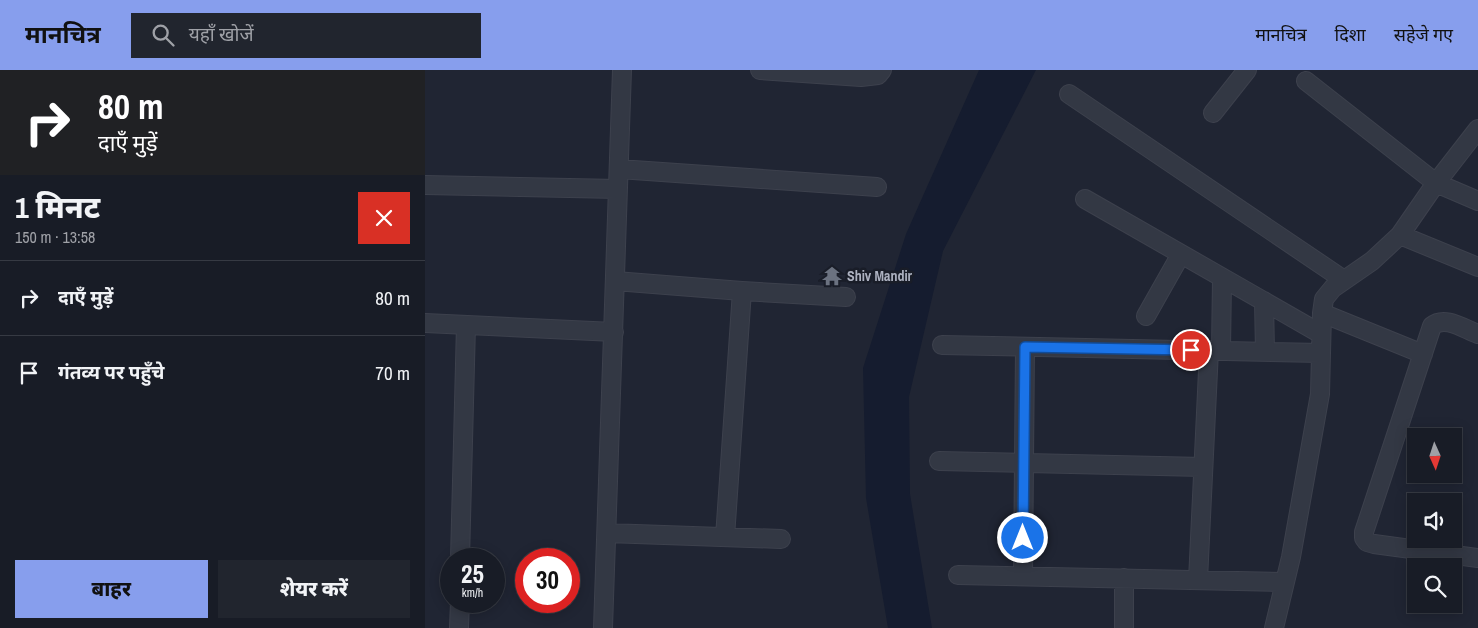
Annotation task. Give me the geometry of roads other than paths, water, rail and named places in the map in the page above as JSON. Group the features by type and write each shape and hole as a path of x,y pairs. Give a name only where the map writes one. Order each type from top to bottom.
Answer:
{"street":[{"path":"603,628 622,70"},
{"path":"760,70 861,77 878,75 882,70"},
{"path":"1213,113 1247,70"},
{"path":"1306,81 1436,183 1478,201"},
{"path":"1069,94 1344,280"},
{"path":"1274,628 1291,557 1320,394 1321,314 1324,299 1333,288 1372,261 1400,235 1436,183 1478,129"},
{"path":"619,169 877,187"},
{"path":"425,185 618,189"},
{"path":"1085,199 1321,334"},
{"path":"1400,235 1478,267"},
{"path":"1146,316 1181,254"},
{"path":"1198,580 1203,467 1222,278"},
{"path":"615,281 846,297"},
{"path":"725,537 741,291"},
{"path":"1264,301 1265,352"},
{"path":"1321,314 1423,354"},
{"path":"1478,334 1444,321 1437,322 1432,326 1364,532 1364,538 1367,542 1373,544 1478,558"},
{"path":"425,323 614,332"},
{"path":"460,548 465,325"},
{"path":"942,345 1321,353"},
{"path":"1023,576 1025,347"},
{"path":"939,461 1203,467"},
{"path":"607,533 781,539"},
{"path":"959,575 1285,582"},
{"path":"1124,578 1124,628"},
{"path":"459,613 459,628"}],"water":[{"path":"979,70 1036,70 943,251 909,397 910,494 932,628 888,628 866,498 863,368 906,234"}],"place":[{"name":"Shiv Mandir","path":"832,276"}]}
